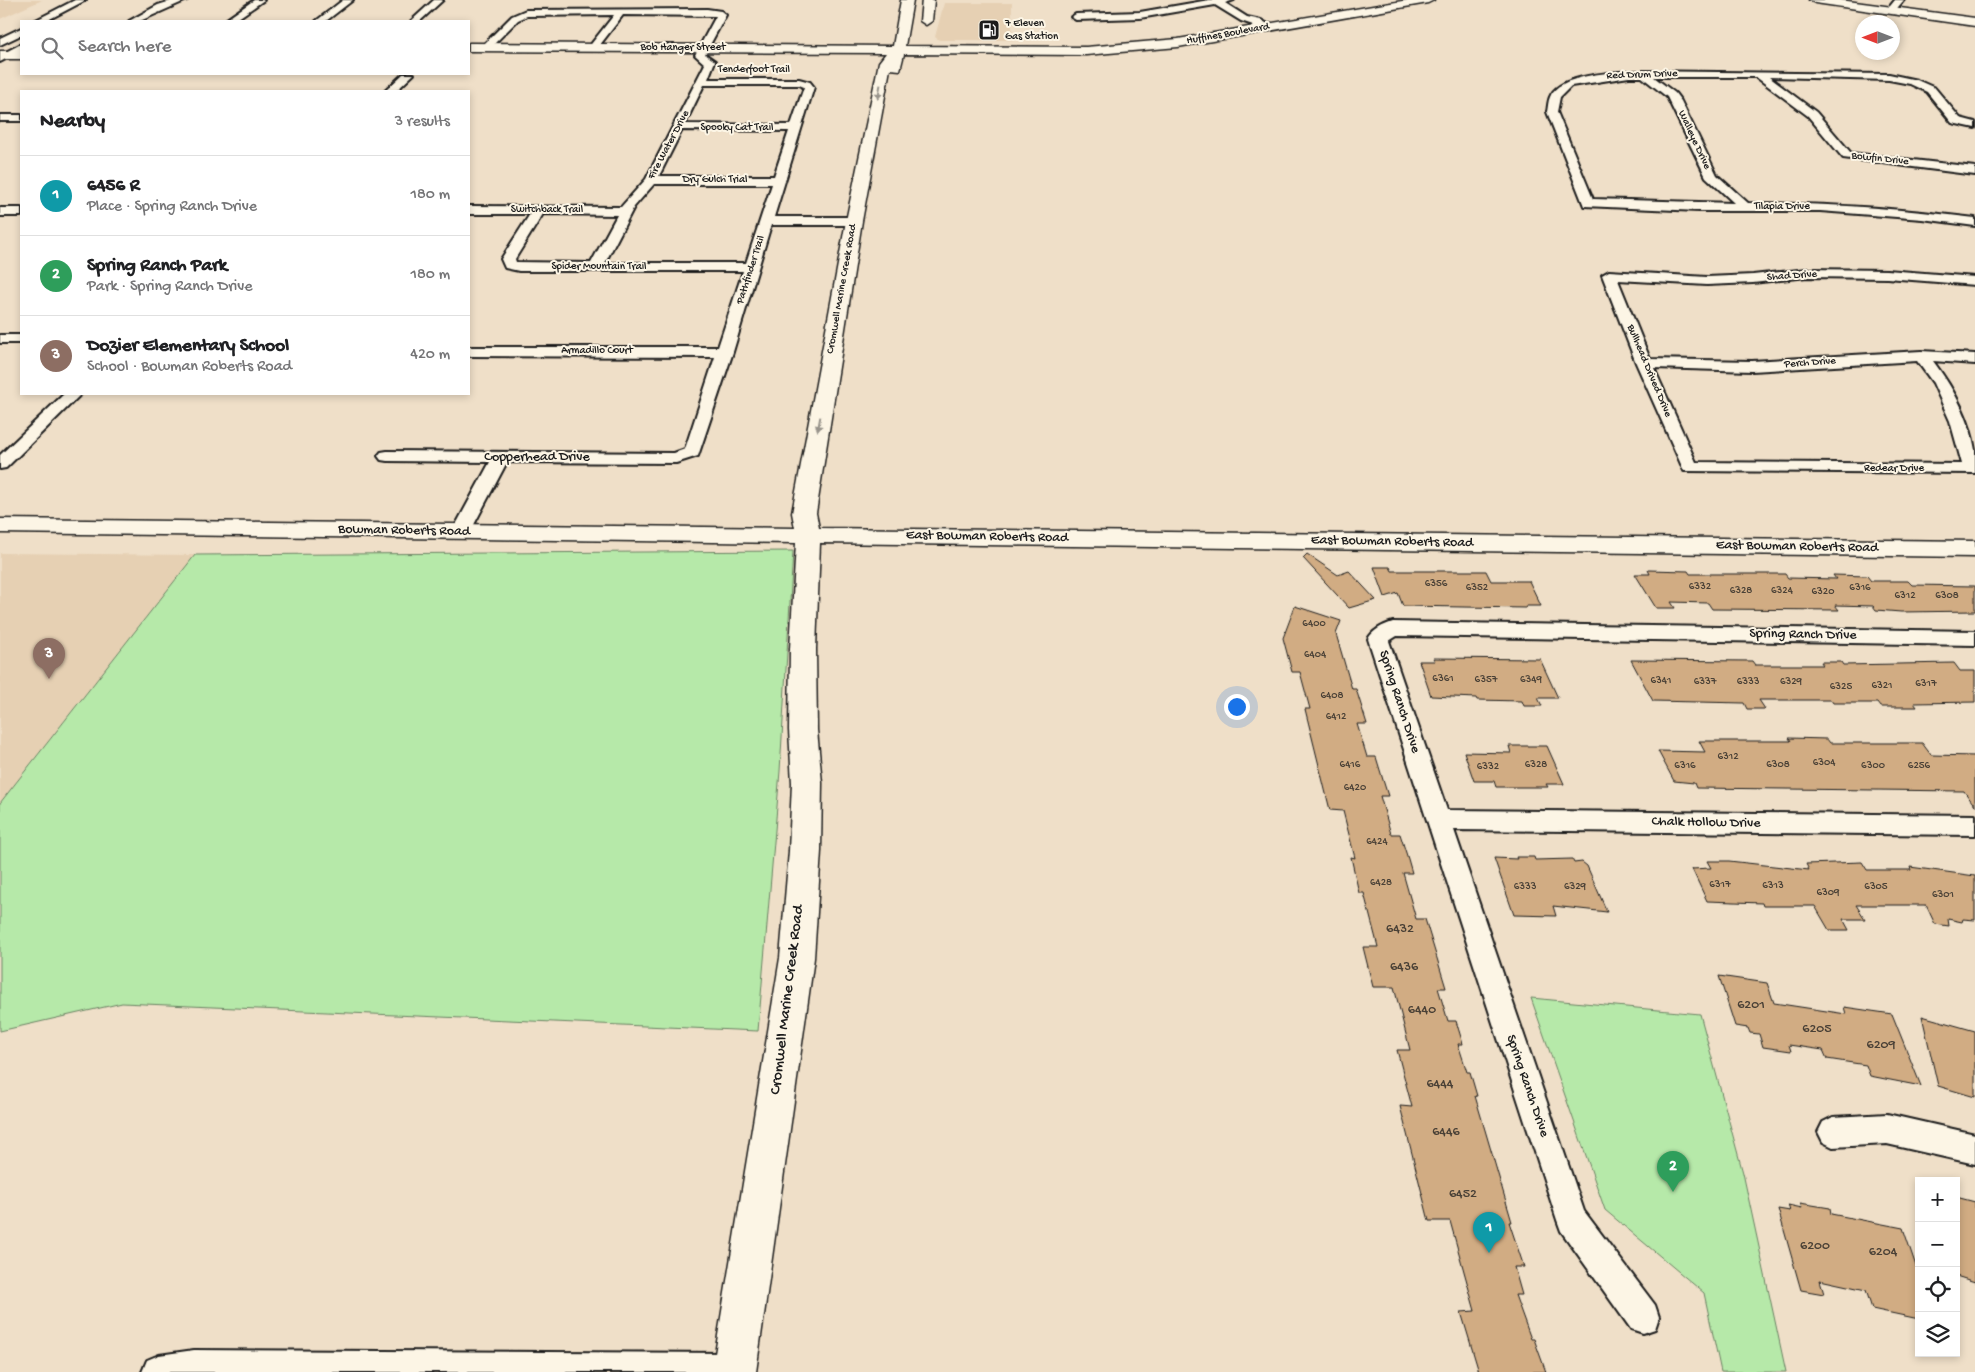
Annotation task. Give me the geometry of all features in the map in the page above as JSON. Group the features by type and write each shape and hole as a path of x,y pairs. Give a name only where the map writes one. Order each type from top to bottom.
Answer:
{"main road":[{"path":"926,21 928,0"},
{"name":"Huffines Boulevard","path":"1263,25 1391,0"},
{"name":"Huffines Boulevard","path":"898,49 1026,50 1160,40 1364,12 1428,0"},
{"path":"1815,0 1895,6"},
{"path":"1848,0 1970,19"},
{"name":"Cromwell Marine Creek Road","path":"808,534 819,512 907,1"},
{"path":"6,54 20,47"},
{"name":"Bob Hanger Street","path":"470,47 898,49"},
{"name":"Cromwell Marine Creek Road","path":"735,1371 797,958 805,841 806,783 803,730 803,649 808,534 804,513 854,221 885,62 898,49"},
{"name":"Bowman Roberts Road","path":"0,526 808,534"},
{"name":"East Bowman Roberts Road","path":"808,534 1975,549"}],"street":[{"path":"42,20 82,0"},
{"path":"136,20 161,7 183,0"},
{"path":"230,20 260,0"},
{"path":"321,20 349,0"},
{"path":"416,20 439,0"},
{"path":"1076,17 1164,12 1221,2 1227,10 1244,19 1263,25"},
{"path":"1104,5 1107,16"},
{"path":"593,48 621,12"},
{"path":"486,47 515,18 526,13 718,13 720,16 703,48"},
{"path":"0,42 20,32"},
{"name":"Fire Water Drive","path":"596,267 625,211 651,180 711,63 700,55 703,48"},
{"name":"Red Drum Drive","path":"1588,203 1552,112 1555,96 1568,84 1601,77 1644,74 1889,77 1913,82 1931,90 1956,121 1975,124"},
{"name":"Walleye Drive","path":"1644,74 1676,101 1712,177 1745,207"},
{"name":"Bowfin Drive","path":"1758,74 1812,114 1847,156 1975,172"},
{"path":"391,90 408,75"},
{"name":"Tenderfoot Trail","path":"701,82 799,82 806,84"},
{"name":"Pathfinder Trail","path":"688,455 695,447 780,180 809,87 806,84"},
{"path":"0,118 20,118"},
{"name":"Spooky Cat Trail","path":"678,128 796,128"},
{"name":"Dry Gulch Trial","path":"651,180 780,180"},
{"name":"Tilapia Drive","path":"1588,203 1820,207 1922,215 1975,222"},
{"name":"Switchback Trail","path":"470,210 625,211"},
{"name":"Spider Mountain Trail","path":"539,210 508,259 510,265 519,267 752,267"},
{"path":"0,212 20,212"},
{"path":"766,221 854,221"},
{"name":"Shad Drive","path":"1609,275 1706,281 1753,279 1807,273 1878,274 1975,281"},
{"name":"Bullhead Drived Drive","path":"1609,275 1644,364 1690,467"},
{"path":"0,339 20,339"},
{"name":"Armadillo Court","path":"470,350 725,352"},
{"name":"Perch Drive","path":"1644,364 1752,366 1921,356 1975,359"},
{"name":"Redear Drive","path":"1690,467 1972,469 1958,421 1941,382 1921,356"},
{"path":"0,464 72,395"},
{"name":"Copperhead Drive","path":"387,456 676,458 688,455"},
{"path":"461,532 501,457"},
{"name":"Spring Ranch Drive","path":"1643,1317 1572,1220 1378,639 1393,629 1975,638"},
{"name":"Chalk Hollow Drive","path":"1438,820 1975,825"},
{"path":"1833,1132 1888,1129 1975,1149"},
{"path":"159,1372 194,1368 735,1371"}],"shaded area":[{"path":"0,0 42,0 0,19"},
{"path":"944,3 1012,3 1012,40 939,40 935,37"},
{"path":"0,553 195,555 0,803"}],"green space":[{"path":"793,551 780,771 758,1031 122,1003 0,1031 0,803 195,555"},
{"path":"1531,998 1700,1014 1743,1173 1786,1372 1721,1372 1704,1293 1605,1210"}],"building":[{"path":"1307,554 1338,575 1349,571 1376,600 1349,608 1303,558"},
{"path":"1374,567 1390,567 1392,571 1486,571 1491,581 1529,581 1541,606 1526,606 1526,608 1403,606 1398,593 1385,597"},
{"path":"1648,570 1688,571 1690,574 1785,574 1788,578 1836,579 1833,575 1867,576 1871,581 1908,581 1912,585 1975,586 1975,611 1901,612 1876,610 1873,606 1835,605 1839,610 1712,609 1708,603 1671,602 1675,608 1656,608 1635,574 1650,574"},
{"path":"1295,606 1341,621 1336,634 1352,689 1356,689 1367,724 1357,724 1367,757 1376,757 1388,796 1380,796 1391,834 1400,834 1412,873 1403,873 1416,919 1425,919 1446,988 1438,988 1448,1021 1456,1021 1463,1044 1458,1044 1467,1072 1470,1072 1477,1096 1475,1096 1512,1222 1509,1222 1524,1267 1514,1267 1522,1295 1515,1295 1531,1339 1534,1339 1546,1372 1479,1372 1461,1312 1475,1311 1450,1221 1429,1221 1400,1106 1412,1107 1397,1050 1410,1050 1394,987 1373,987 1363,947 1378,947 1364,893 1359,893 1351,857 1355,858 1343,811 1330,810 1305,709 1310,709 1300,672 1292,672 1283,638"},
{"path":"1433,658 1540,659 1558,698 1538,698 1542,706 1524,706 1522,701 1431,696 1419,661 1435,661"},
{"path":"1631,660 1752,661 1755,665 1823,665 1821,662 1841,662 1843,665 1954,663 1960,671 1975,671 1975,702 1914,703 1917,707 1880,707 1877,703 1833,703 1831,700 1759,700 1765,709 1747,709 1744,703 1653,701"},
{"path":"1789,738 1827,739 1830,743 1922,743 1931,755 1975,756 1975,806 1964,791 1696,788 1694,783 1674,781 1658,751 1705,752 1699,741 1791,741"},
{"path":"1509,746 1547,746 1564,784 1546,784 1548,787 1496,787 1494,781 1474,781 1464,752 1511,753"},
{"path":"1516,857 1534,857 1535,860 1572,859 1574,863 1582,862 1587,866 1607,912 1553,906 1556,916 1514,915 1494,858 1517,859"},
{"path":"1707,861 1729,861 1809,870 1806,864 1862,862 1867,870 1911,870 1910,867 1975,876 1975,920 1963,919 1962,922 1948,919 1949,926 1935,924 1926,905 1856,905 1865,919 1843,919 1849,930 1829,930 1815,906 1763,906 1762,903 1707,901 1692,869 1711,868"},
{"path":"1719,976 1767,983 1774,1003 1846,1014 1844,1007 1892,1014 1921,1086 1870,1076 1866,1065 1827,1059 1823,1050 1789,1045 1791,1051 1763,1047 1759,1034 1750,1033 1748,1028 1735,1026"},
{"path":"1922,1016 1975,1031 1975,1097 1938,1086"},
{"path":"1960,1198 1975,1202 1975,1282 1960,1277"},
{"path":"1800,1203 1830,1208 1831,1214 1903,1228 1915,1263 1915,1318 1872,1309 1866,1290 1820,1280 1824,1294 1801,1290 1778,1209 1790,1211 1788,1205 1802,1208"}],"place":[{"name":"7 Eleven Gas Station","path":"989,30"},
{"name":"Dozier Elementary School","path":"49,679"},
{"name":"Spring Ranch Park","path":"1673,1192"},
{"name":"6456 R","path":"1489,1253"}]}
